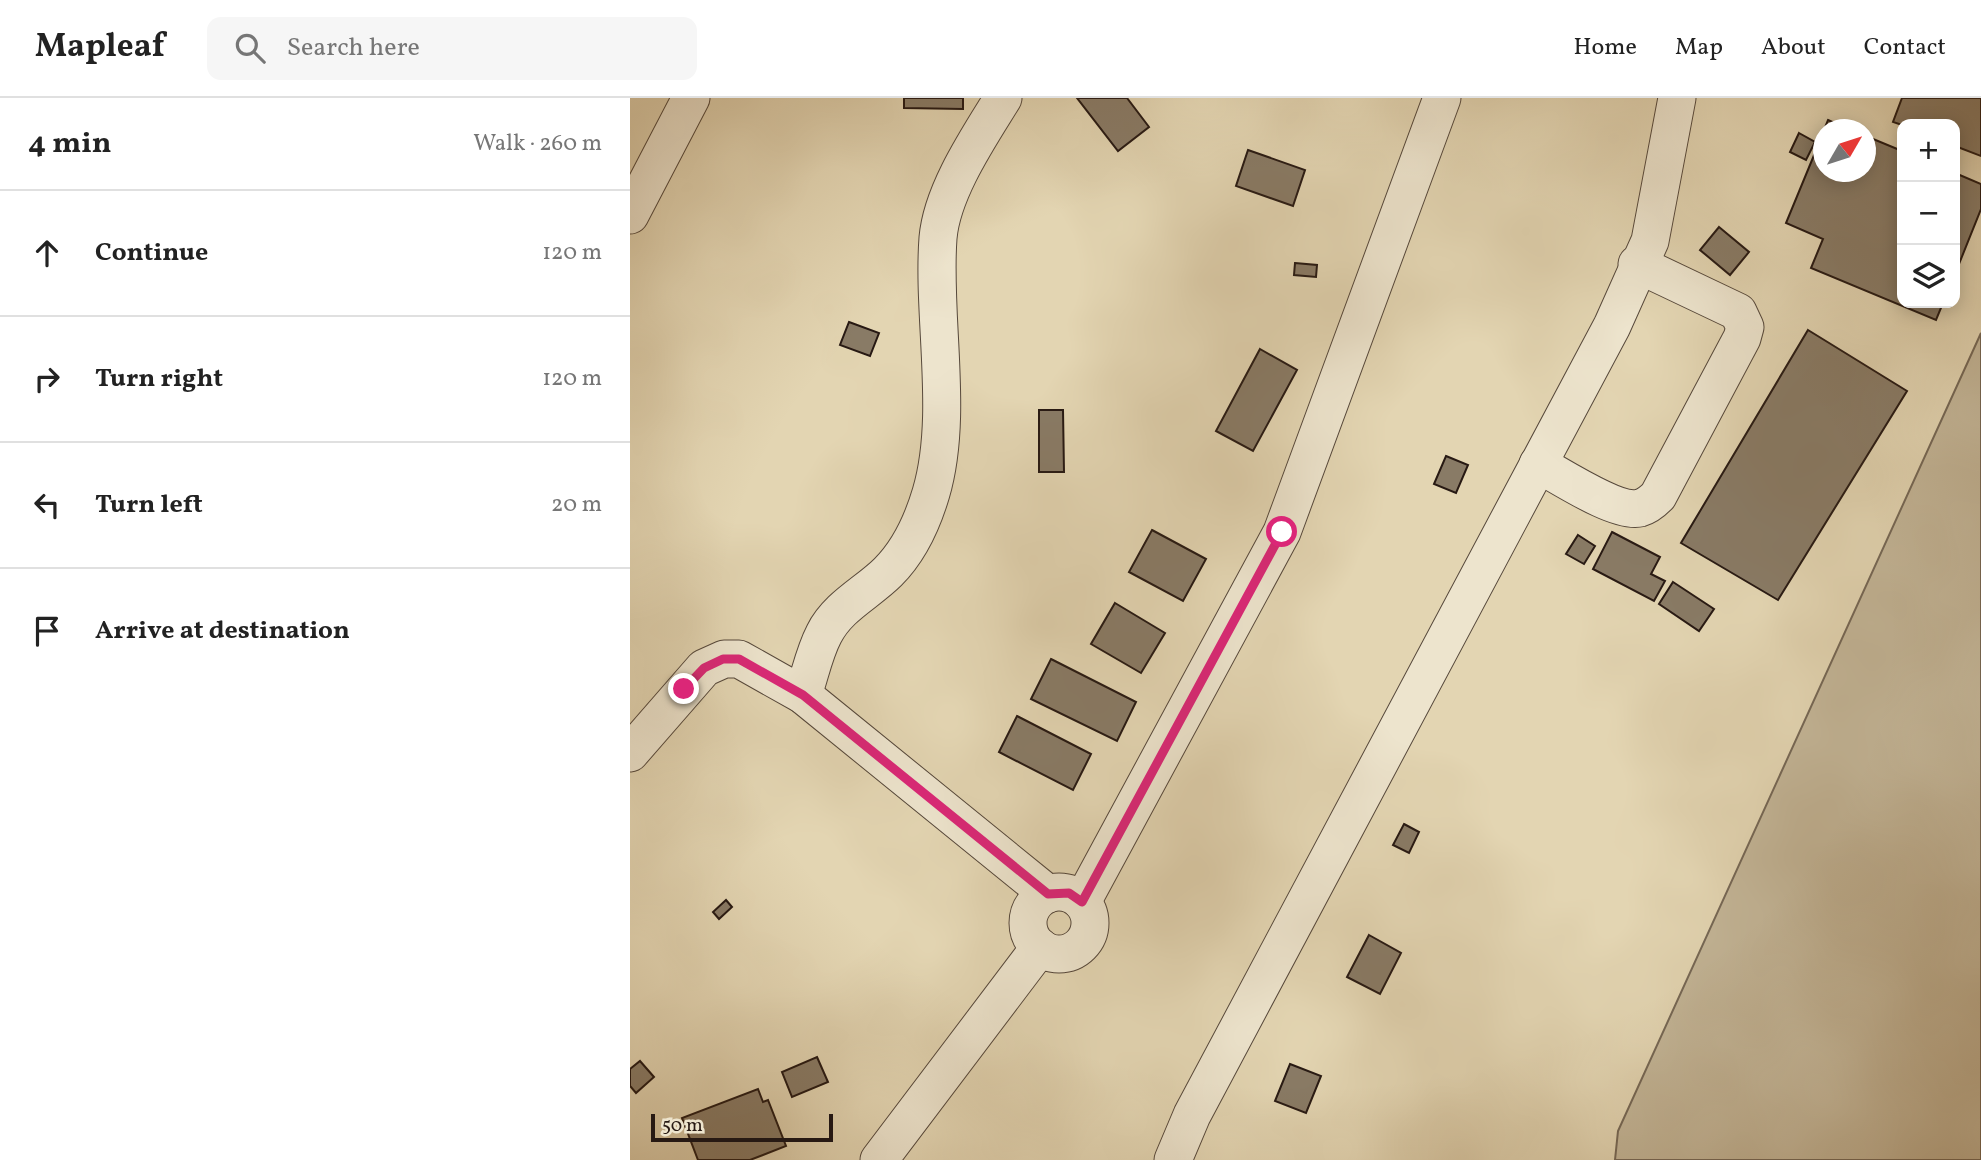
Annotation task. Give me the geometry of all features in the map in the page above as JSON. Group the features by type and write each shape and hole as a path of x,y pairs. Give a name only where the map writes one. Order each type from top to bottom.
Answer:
{"street":[{"path":"630,215 691,98"},
{"path":"803,695 824,634 848,604 888,572 908,548 931,493 940,449 938,235 962,170 1003,98"},
{"path":"1065,898 1282,532 1442,98"},
{"path":"1173,1160 1192,1115 1612,326 1637,264 1650,241 1677,98"},
{"path":"1538,464 1614,505 1637,509 1647,505 1658,496 1742,338 1745,327 1738,312 1637,264"},
{"path":"630,753 704,668 723,659 739,659 803,695 1090,917 1090,928 1080,946 1060,954 1040,947 1033,939 1029,918 1039,899 1065,898"},
{"path":"879,1160 1040,947"}],"shaded area":[{"path":"1981,333 1981,1160 1615,1160 1618,1131"}],"building":[{"path":"904,98 963,98 963,109 904,108"},
{"path":"1077,98 1127,98 1149,127 1118,151"},
{"path":"1902,98 1981,98 1981,156 1960,148 1960,119 1897,119 1897,123 1893,122"},
{"path":"1799,133 1813,141 1806,160 1790,152"},
{"path":"1876,140 1897,149 1897,304 1811,268 1823,239 1786,223 1813,158 1813,182 1876,182"},
{"path":"1248,150 1305,170 1293,206 1236,186"},
{"path":"1960,175 1981,184 1981,209 1960,262"},
{"path":"1719,227 1749,252 1730,275 1700,250"},
{"path":"1295,263 1317,265 1316,277 1294,275"},
{"path":"1907,308 1941,308 1936,320"},
{"path":"849,322 879,333 870,356 840,345"},
{"path":"1808,330 1907,391 1778,600 1681,543"},
{"path":"1260,349 1297,370 1253,451 1216,431"},
{"path":"1039,410 1063,410 1064,472 1039,472"},
{"path":"1446,456 1468,465 1456,493 1434,484"},
{"path":"1152,530 1206,559 1183,601 1129,572"},
{"path":"1612,532 1660,557 1651,574 1665,581 1654,601 1593,569"},
{"path":"1578,535 1595,546 1584,564 1566,554"},
{"path":"1673,582 1714,609 1699,631 1659,604"},
{"path":"1115,603 1165,633 1141,673 1091,644"},
{"path":"1051,659 1136,702 1117,741 1031,699"},
{"path":"1017,716 1091,754 1073,790 999,752"},
{"path":"1404,824 1419,832 1409,853 1393,845"},
{"path":"726,900 732,907 719,919 713,912"},
{"path":"1369,935 1401,953 1380,994 1347,977"},
{"path":"817,1057 828,1082 792,1097 782,1072"},
{"path":"640,1061 654,1077 636,1093 630,1086 630,1069"},
{"path":"1290,1064 1321,1076 1306,1113 1275,1101"},
{"path":"758,1089 763,1102 768,1100 786,1146 750,1160 698,1160 682,1118"}],"route":[{"path":"684,689 704,668 723,659 739,659 803,695 1048,894 1069,893 1082,902 1282,532"}]}
